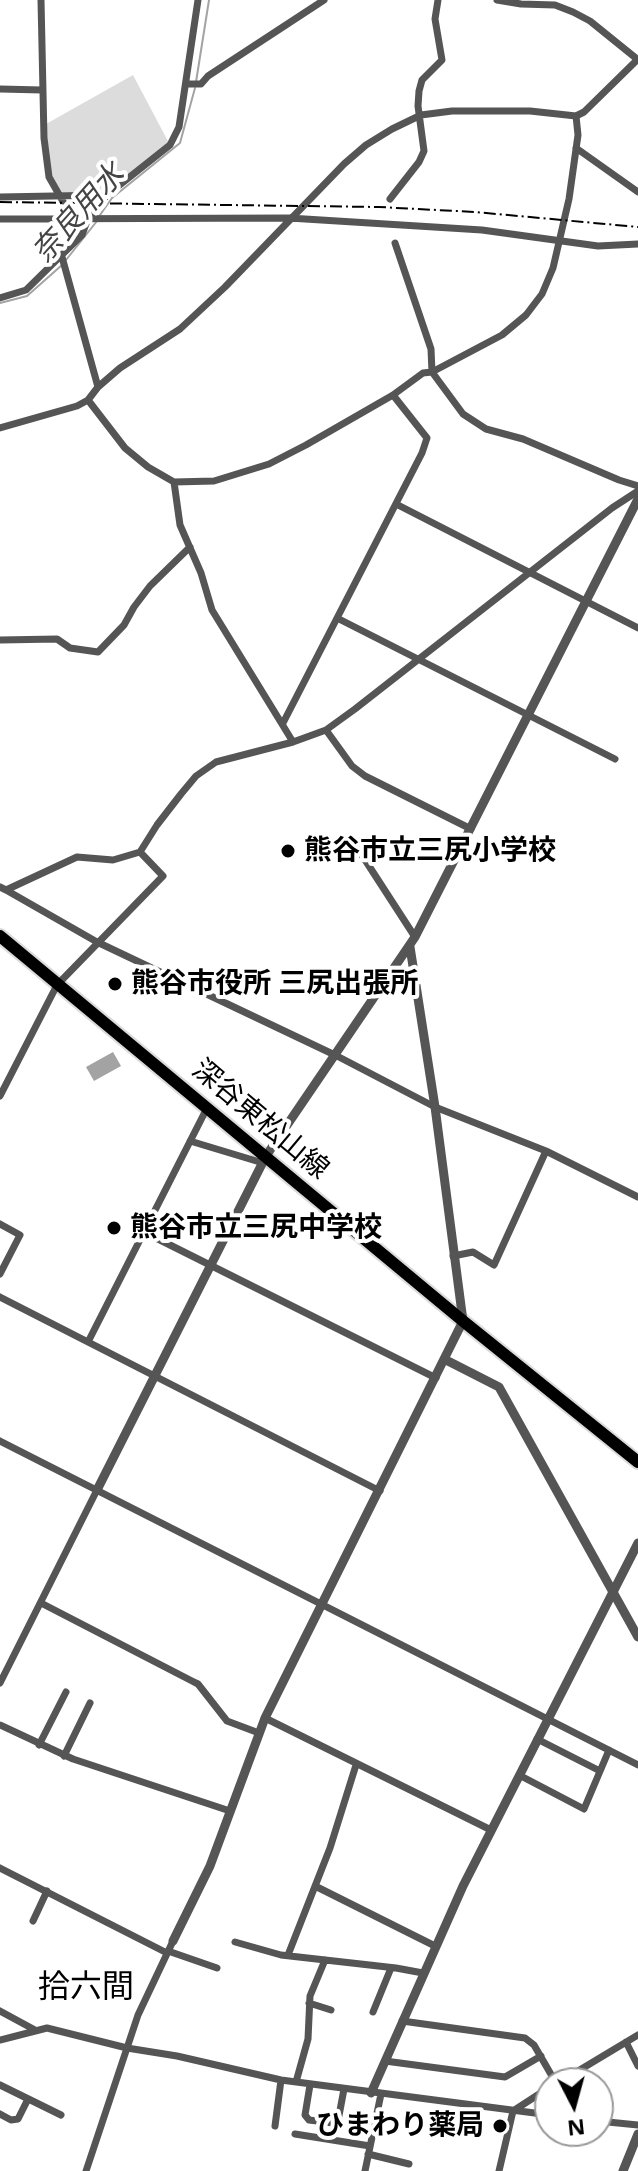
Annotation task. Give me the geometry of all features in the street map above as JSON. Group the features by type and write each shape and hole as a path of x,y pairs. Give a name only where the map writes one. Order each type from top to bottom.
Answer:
{"main road":[{"name":"深谷東松山線","path":"0,936 207,1108 264,1160 638,1462"}],"street":[{"path":"41,0 42,90 49,177 82,235"},
{"path":"0,298 26,290 82,235 88,218 107,195 170,145 193,84 198,0"},
{"path":"193,84 324,0"},
{"path":"390,199 424,151 418,106 422,80 442,60 435,19 438,0"},
{"path":"0,428 88,400 120,368 180,329 366,145 421,115 486,109 576,116 584,112 638,59 590,21 573,12 555,5 497,0"},
{"path":"0,89 42,90"},
{"path":"88,400 125,448 148,467 174,482 214,481 269,464 393,395 423,373 432,372 502,335 526,315 542,294 560,242 576,148 576,116"},
{"path":"576,148 638,192"},
{"path":"0,197 107,195"},
{"path":"0,219 289,218 482,230 598,246 638,244"},
{"path":"3,888 77,857 113,860 140,852 196,776 216,762 326,730 638,488 523,439 486,429 463,414 432,372 431,349 395,243"},
{"path":"62,257 98,387"},
{"path":"283,723 427,438 393,395"},
{"path":"174,482 176,510 212,610 293,742"},
{"path":"0,1683 264,1160 410,947 638,499"},
{"path":"396,504 638,628"},
{"path":"0,640 57,639 70,648 98,652 124,625 150,586 190,547"},
{"path":"337,618 615,759"},
{"path":"326,730 352,766 365,776 471,829"},
{"path":"358,849 415,937"},
{"path":"0,1096 57,985 163,876 140,852"},
{"path":"3,888 97,942 337,1056 435,1107 546,1151 638,1197"},
{"path":"86,2171 149,1989 210,1866 265,1718 463,1321 410,947"},
{"path":"88,1342 207,1108"},
{"path":"190,1141 264,1160"},
{"path":"453,1256 473,1252 494,1265 546,1151"},
{"path":"0,1224 20,1235 0,1274"},
{"path":"144,1232 436,1378"},
{"path":"0,1297 380,1491"},
{"path":"446,1360 499,1387 638,1637"},
{"path":"0,1441 638,1765"},
{"path":"365,2171 376,2094 385,2061 402,2021 491,1830 638,1543"},
{"path":"41,1603 198,1684 227,1721 259,1733"},
{"path":"626,1616 638,1622"},
{"path":"39,1745 66,1692"},
{"path":"64,1756 90,1703"},
{"path":"265,1718 491,1830"},
{"path":"0,1725 64,1756 230,1811"},
{"path":"537,1739 600,1771"},
{"path":"519,1775 584,1809 609,1750"},
{"path":"288,1955 330,1848 356,1765"},
{"path":"0,1868 217,1968"},
{"path":"315,1886 435,1946"},
{"path":"33,1921 47,1891"},
{"path":"235,1942 267,1952 423,1973"},
{"path":"296,2082 308,2039 309,2003 325,1960"},
{"path":"373,2012 391,1968"},
{"path":"309,2003 331,2010"},
{"path":"0,2011 35,2030"},
{"path":"402,2021 525,2038 534,2045 548,2067"},
{"path":"0,2040 47,2028 281,2080 534,2113"},
{"path":"584,2067 638,2035"},
{"path":"626,2042 638,2066"},
{"path":"385,2061 505,2077 541,2056"},
{"path":"275,2126 281,2080"},
{"path":"0,2085 61,2115"},
{"path":"310,2085 305,2115 309,2120 333,2123 338,2121 344,2089"},
{"path":"499,2171 513,2111 534,2097"},
{"path":"0,2114 15,2121 28,2099"},
{"path":"614,2123 638,2125"},
{"path":"295,2134 369,2150 409,2164"},
{"path":"623,2171 638,2134"}],"shaded area":[{"path":"133,75 170,145 107,195 59,195 50,175 46,124"},
{"path":"113,1052 121,1066 94,1081 86,1067"}],"waterway":[{"name":"奈良用水","path":"196,82 209,0"},
{"name":"奈良用水","path":"100,215 112,198 180,143 195,88"},
{"name":"奈良用水","path":"66,260 97,221"},
{"name":"奈良用水","path":"0,303 27,296 62,265"}],"railway":[{"path":"0,202 379,207 475,212 638,227"}],"place":[{"name":"熊谷市立三尻小学校","path":"288,851"},
{"name":"熊谷市役所 三尻出張所","path":"115,984"},
{"name":"熊谷市立三尻中学校","path":"114,1228"},
{"name":"ひまわり薬局","path":"500,2126"}],"district":[{"name":"拾六間","path":"86,1988"}]}
